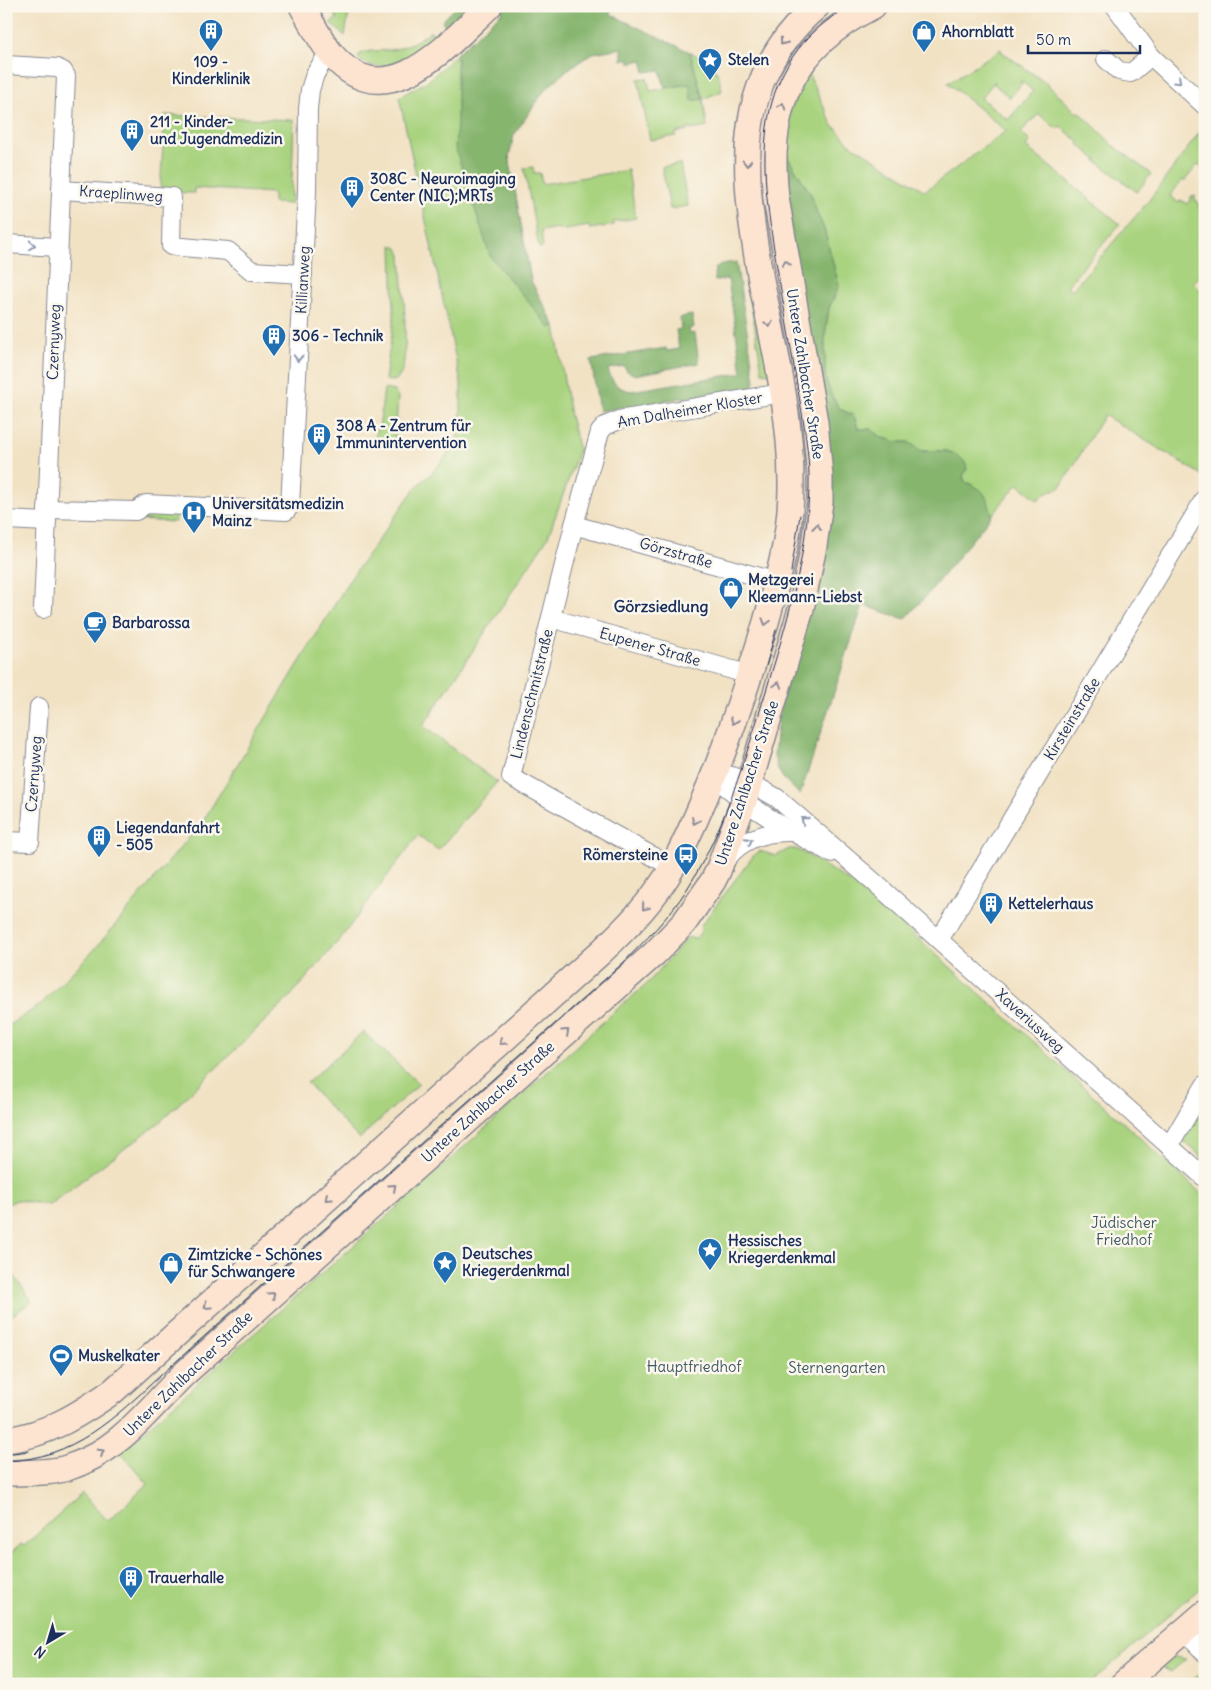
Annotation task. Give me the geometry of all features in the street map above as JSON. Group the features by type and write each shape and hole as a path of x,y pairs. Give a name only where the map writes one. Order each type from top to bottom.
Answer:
{"street":[{"path":"302,6 332,54 349,70 359,76 375,80 390,80 402,76 430,60 488,6"},
{"name":"Untere Zahlbacher Straße","path":"6,1440 30,1436 54,1427 73,1418 113,1391 602,951 628,926 666,878 714,776 750,675 777,582 787,536 792,482 790,443 751,221 747,170 748,135 754,102 769,65 792,29 817,6"},
{"name":"Untere Zahlbacher Straße","path":"6,1473 66,1468 98,1453 126,1434 185,1372 655,953 689,917 705,894 718,871 746,791 801,609 814,546 820,502 819,451 815,422 779,223 774,181 776,128 790,84 813,49 837,27 873,6"},
{"path":"1115,6 1151,56 1205,106"},
{"name":"Killianweg","path":"47,516 136,511 146,504 286,511 290,506 303,274 310,90 315,74 324,60 332,54"},
{"path":"1106,59 1119,71 1131,73 1151,56"},
{"name":"Czernyweg","path":"6,65 57,68 63,71 66,76 43,609"},
{"name":"Kraeplinweg","path":"61,190 172,198 171,246 228,250 252,271 303,274"},
{"path":"6,244 58,247"},
{"name":"Am Dalheimer Kloster","path":"600,432 605,426 619,420 782,393"},
{"name":"Lindenschmitstraße","path":"600,432 574,525 511,777 672,867"},
{"name":"Kirsteinstraße","path":"939,940 1205,498"},
{"path":"6,520 47,516"},
{"name":"Görzstraße","path":"574,525 777,582"},
{"name":"Eupener Straße","path":"551,618 750,675"},
{"name":"Czernyweg","path":"6,840 30,842 39,707"},
{"name":"Xaveriusweg","path":"714,776 727,788 777,798 1205,1178"},
{"name":"Xaveriusweg","path":"746,791 792,832 854,865"},
{"path":"718,871 735,850 747,840 770,832 792,832"},
{"path":"1168,1145 1205,1085"},
{"path":"1123,1684 1205,1613"},
{"path":"1184,1632 1205,1653"}],"green space":[{"path":"331,6 350,6 345,36 330,23 337,19"},
{"path":"457,6 470,6 447,29 442,21"},
{"path":"498,6 613,6 610,14 690,52 703,99 692,101 689,84 665,88 660,70 645,72 642,60 630,63 629,58 622,60 622,48 593,53 567,70 544,91 514,135 509,157 531,281 555,326 550,328 490,256 455,147 457,124 457,53 503,12"},
{"path":"613,6 505,17 509,157 531,281 555,326 570,416 579,450 548,537 423,726 497,782 438,850 418,835 340,939 288,999 159,1123 49,1205 17,1200 6,1205 6,1027 40,1005 94,950 203,821 349,581 416,487 431,474 448,454 457,437 461,410 461,383 399,97 428,81 503,11"},
{"path":"431,31 437,39 406,60 398,63 389,66 370,65 361,61 358,56 366,52 401,48"},
{"path":"1001,49 1002,52 1046,83 1077,113 1079,111 1113,145 1151,174 1137,192 1096,161 1078,144 1079,142 1060,126 1057,129 1039,114 1031,120 1021,133 1030,141 1026,147 1120,224 1067,286 1072,290 1147,203 1205,125 1205,169 1198,164 1184,182 1182,180 1170,196 1179,203 1181,200 1187,204 1191,196 1195,196 1195,200 1200,204 1198,207 1205,213 1205,229 1195,242 1205,250 1199,257 1205,262 1205,274 1202,272 1194,283 1201,290 1205,289 1205,477 1104,415 1060,488 1047,492 1038,500 1018,484 992,515 984,494 965,482 963,476 966,469 947,451 922,451 908,442 897,442 881,437 871,429 858,429 854,416 840,409 831,395 825,377 825,335 829,308 839,286 824,229 812,196 783,150 784,125 807,71 832,124 850,144 925,191 1006,131 948,83","holes":["1020,80 1033,91 1008,120 981,98 995,81 994,84 1010,98 1022,83"]},
{"path":"690,52 713,66 722,91 703,99"},
{"path":"647,78 650,91 689,84 703,99 707,127 691,130 690,128 676,133 676,136 650,140 638,79"},
{"path":"165,115 294,120 291,204 273,203 273,193 194,188 194,193 160,192"},
{"path":"783,150 812,196 824,229 839,286 829,308 825,335 825,377 831,395 840,409 854,416 858,429 871,429 881,437 897,442 908,442 922,451 947,451 957,455 965,462 967,469 963,476 965,482 984,494 992,515 905,619 863,605 800,795 783,778 777,768 774,755 778,718 829,504 788,222"},
{"path":"680,164 688,206 670,209 662,167"},
{"path":"533,167 534,173 540,173 542,184 628,170 636,218 613,222 614,225 590,229 589,226 559,231 558,228 541,231 543,247 539,248 524,168"},
{"path":"392,245 398,248 401,255 405,355 403,369 398,379 391,381 385,380 394,318"},
{"path":"736,262 755,381 753,387 599,411 591,360 666,348 667,351 679,349 676,330 681,329 681,317 692,315 694,327 689,329 690,334 695,333 699,363 635,375 627,371 624,366 608,369 611,378 616,384 622,389 631,391 742,373 728,279 715,281 714,275 716,268 719,266"},
{"path":"745,267 754,270 771,373 762,372"},
{"path":"384,389 394,391 398,398 395,438 391,444 375,445 376,428 379,428"},
{"path":"176,508 176,522 136,520 143,517 149,511"},
{"name":"Hauptfriedhof","path":"789,849 796,849 808,855 867,893 1205,1197 1205,1584 1089,1684 6,1684 6,1558 21,1544 24,1546 82,1493 108,1521 148,1484 120,1452 645,986 688,937 695,939 701,932 701,925 754,855 760,851 776,856"},
{"path":"363,1032 419,1084 359,1139 307,1083"},
{"path":"1205,1094 1205,1160 1179,1137"},
{"path":"13,1274 32,1301 6,1320 6,1279"},
{"path":"1169,1656 1186,1659 1171,1672 1156,1665"},
{"path":"1205,1671 1205,1684 1186,1684"}],"tram line":[{"path":"6,1461 52,1453 73,1444 109,1421 127,1406 622,964 672,910 687,889 723,818 750,742 781,641 794,591 800,566 807,514 809,475 806,436 770,224 766,188 765,152 768,118 777,87 793,57 816,30 849,6"},
{"path":"791,572 800,515"},
{"path":"766,666 776,630"},
{"path":"6,1454 29,1451"}],"place":[{"name":"109 - Kinderklinik","path":"211,52"},
{"name":"Ahornblatt","path":"924,53"},
{"name":"Stelen","path":"710,81"},
{"name":"211 - Kinder- und Jugendmedizin","path":"132,152"},
{"name":"308C - Neuroimaging Center (NIC);MRTs","path":"352,209"},
{"name":"306 - Technik","path":"274,357"},
{"name":"308 A - Zentrum für Immunintervention","path":"319,456"},
{"name":"Universitätsmedizin Mainz","path":"194,534"},
{"name":"Metzgerei Kleemann-Liebst","path":"731,610"},
{"name":"Barbarossa","path":"95,644"},
{"name":"Liegendanfahrt - 505","path":"99,858"},
{"name":"Römersteine","path":"686,876"},
{"name":"Kettelerhaus","path":"991,925"},
{"name":"Hessisches Kriegerdenkmal","path":"710,1271"},
{"name":"Deutsches Kriegerdenkmal","path":"445,1284"},
{"name":"Zimtzicke - Schönes für Schwangere","path":"171,1285"},
{"name":"Muskelkater","path":"61,1377"},
{"name":"Trauerhalle","path":"131,1599"}],"district":[{"name":"Görzsiedlung","path":"661,606"}],"park label":[{"name":"Jüdischer Friedhof","path":"1124,1232"},
{"name":"Sternengarten","path":"837,1368"}]}
